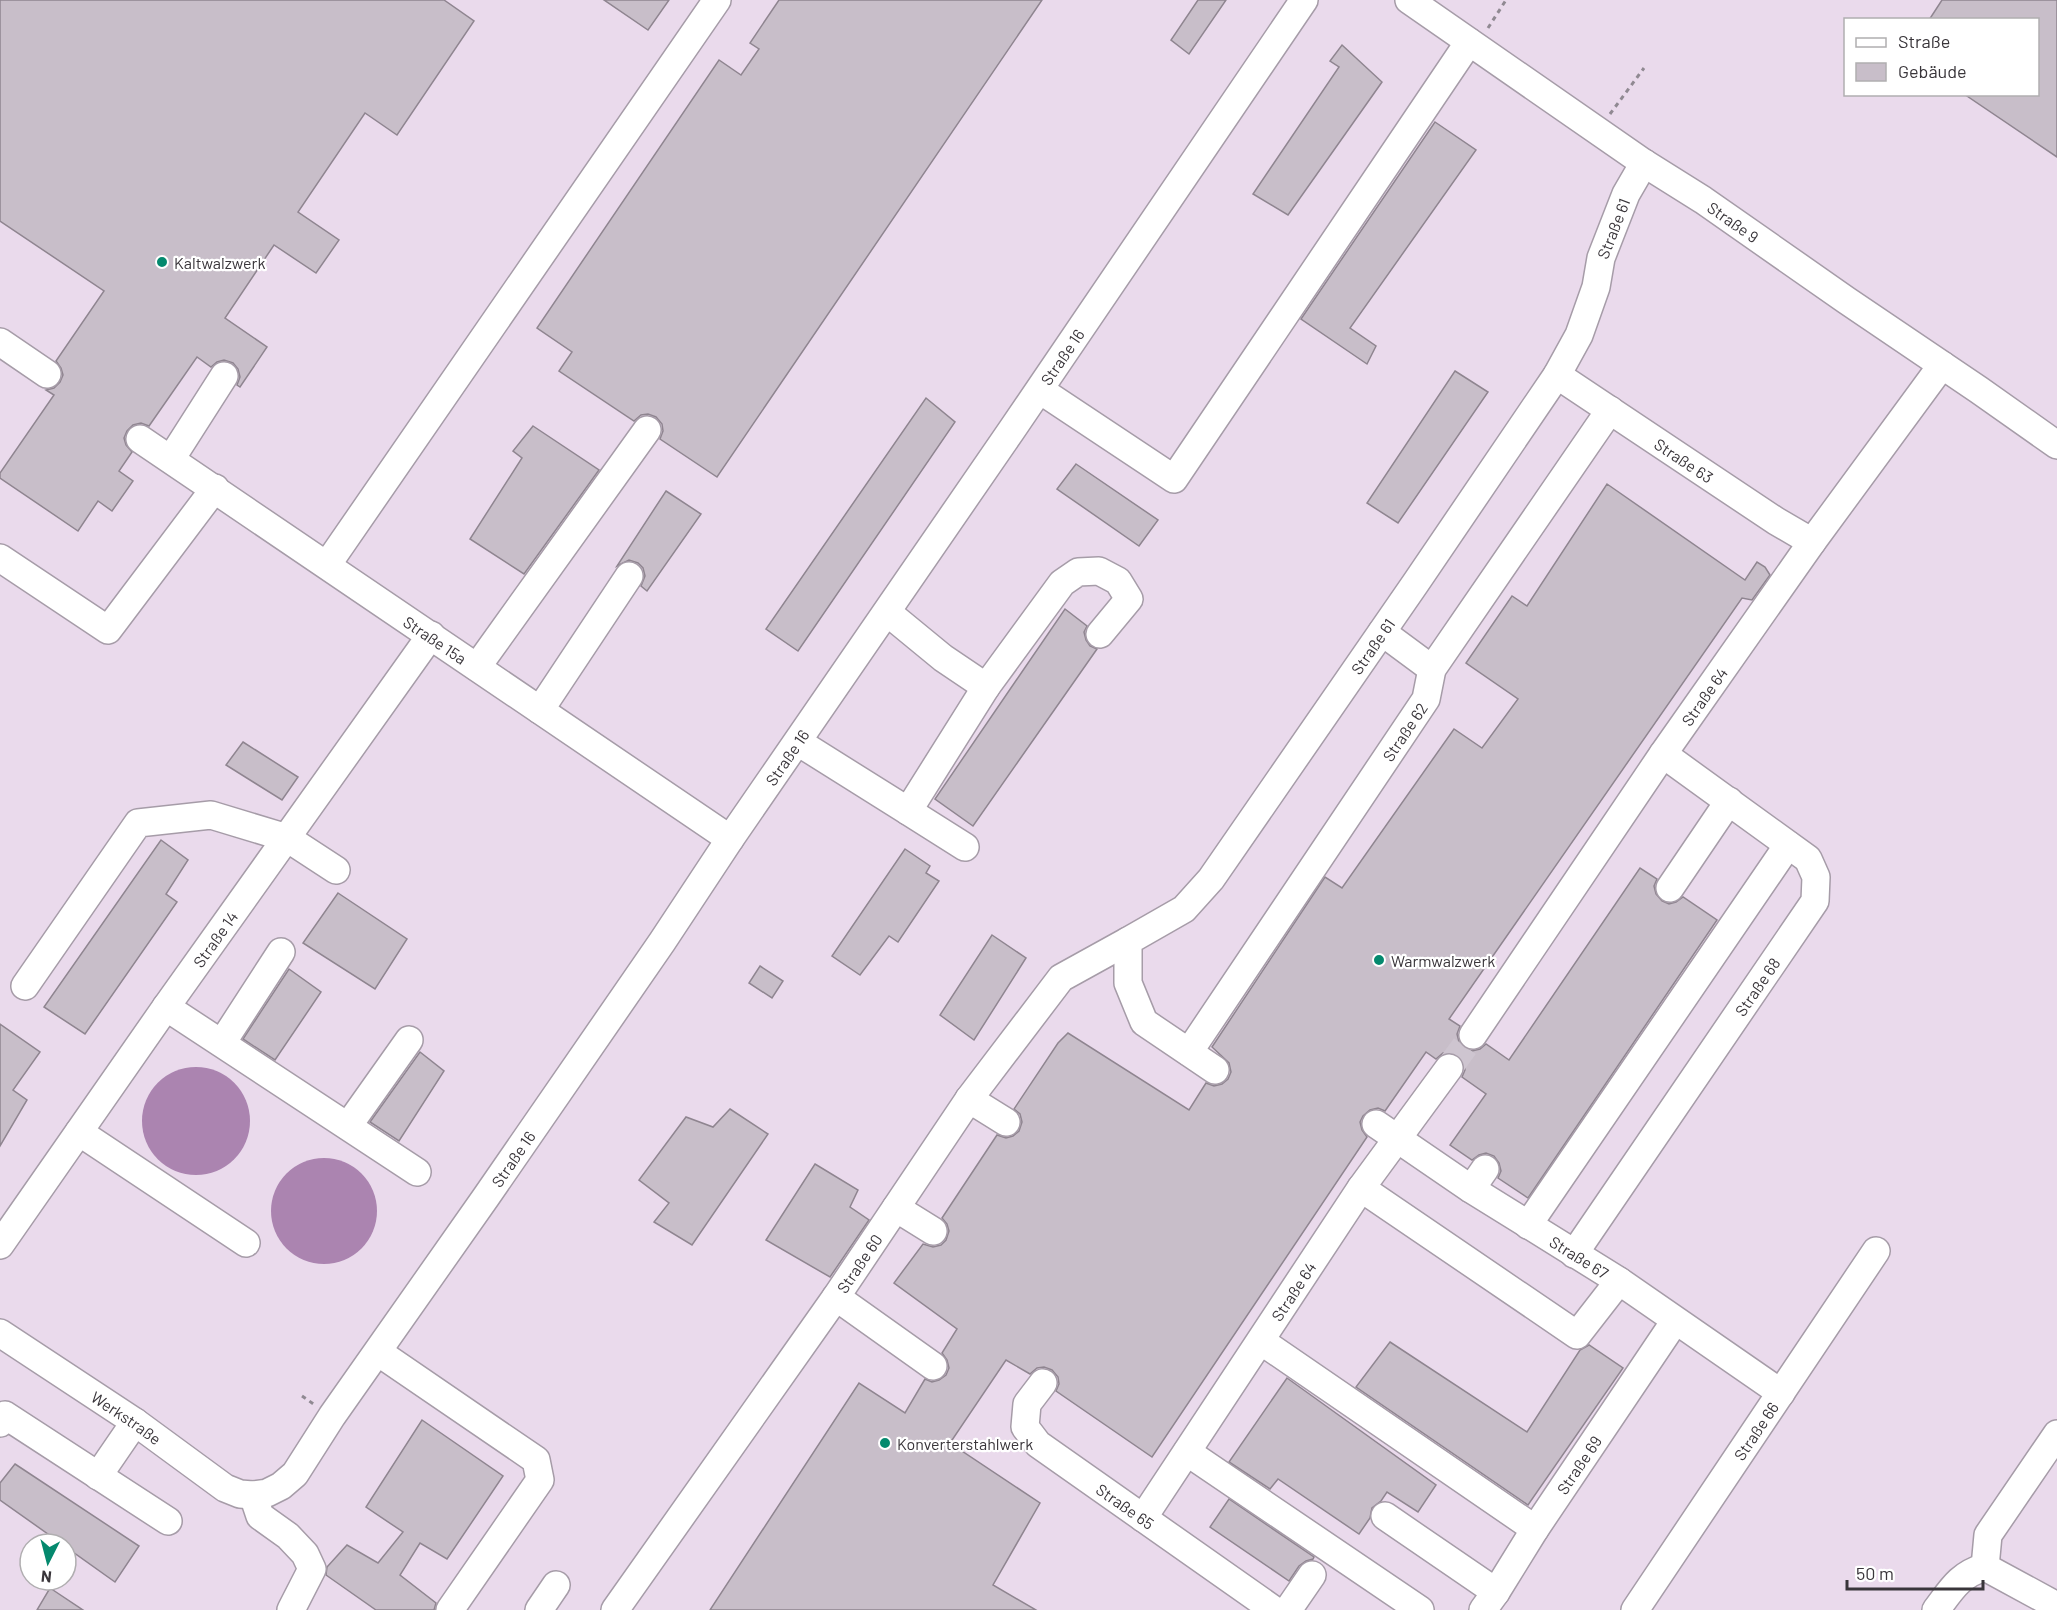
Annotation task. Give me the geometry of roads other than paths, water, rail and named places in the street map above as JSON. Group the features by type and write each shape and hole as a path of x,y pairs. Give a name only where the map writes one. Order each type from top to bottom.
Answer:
{"street":[{"path":"327,565 717,0"},
{"name":"Straße 16","path":"253,1495 267,1493 281,1486 295,1474 332,1416 662,942 729,839 1040,390 1304,0"},
{"name":"Straße 9","path":"1409,0 2057,445"},
{"path":"1040,390 1174,479 1473,45"},
{"name":"Straße 61","path":"1128,940 1184,909 1211,879 1557,375 1579,334 1596,287 1601,258 1626,194 1644,163"},
{"path":"5,355 47,375"},
{"name":"Straße 64","path":"1473,1035 1663,753 1812,542 1942,365"},
{"name":"Straße 63","path":"1557,375 1776,521 1812,542"},
{"path":"171,459 224,376"},
{"name":"Straße 62","path":"1189,1052 1426,699 1432,669 1610,410"},
{"path":"477,667 647,430"},
{"name":"Straße 15a","path":"140,440 215,488 729,839"},
{"path":"0,558 108,630 215,488"},
{"path":"908,811 986,687 1062,583 1078,572 1099,571 1118,581 1129,599 1100,634"},
{"path":"540,710 629,576"},
{"path":"887,612 943,658 986,687"},
{"path":"1382,632 1432,669"},
{"name":"Straße 14","path":"4,1230 79,1132 166,1006 431,635"},
{"path":"798,742 965,848"},
{"name":"Straße 68","path":"1574,1254 1815,901 1816,877 1808,859 1663,753"},
{"path":"1670,888 1729,801"},
{"path":"25,986 138,823 211,815 287,838 336,870"},
{"path":"1528,1225 1788,845"},
{"path":"1128,940 1128,983 1144,1022 1215,1070"},
{"name":"Straße 60","path":"615,1610 837,1297 969,1099 1061,978 1128,940"},
{"path":"222,1043 281,952"},
{"path":"166,1006 417,1172"},
{"path":"348,1126 409,1040"},
{"name":"Straße 64","path":"1143,1518 1361,1188 1386,1132 1449,1068"},
{"path":"969,1099 1006,1122"},
{"path":"79,1132 246,1243"},
{"name":"Straße 67","path":"1386,1132 1478,1179 1528,1225 1620,1281 1781,1393"},
{"path":"1361,1188 1578,1335 1620,1281"},
{"path":"896,1208 933,1231"},
{"name":"Straße 66","path":"1635,1610 1876,1251"},
{"path":"837,1297 933,1366"},
{"name":"Straße 69","path":"1489,1601 1676,1321"},
{"name":"Werkstraße","path":"0,1333 135,1422 225,1488 240,1494 253,1495"},
{"path":"1261,1341 1535,1529"},
{"path":"378,1352 536,1460 540,1480 450,1610"},
{"name":"Straße 65","path":"1043,1383 1027,1404 1025,1427 1038,1444 1274,1610"},
{"path":"0,1423 5,1415 168,1521"},
{"path":"98,1476 135,1422"},
{"path":"1985,1567 1988,1535 2057,1434"},
{"path":"1187,1452 1420,1610"},
{"path":"253,1495 260,1516 288,1536 305,1554 312,1569 291,1610"},
{"path":"1385,1516 1489,1601"},
{"path":"1936,1610 1960,1579 1985,1567 2057,1606"},
{"path":"1288,1610 1312,1575"},
{"path":"539,1610 556,1585"}],"tunnel":[{"path":"1449,1068 1473,1035"}],"place":[{"name":"Kaltwalzwerk","path":"162,262"},
{"name":"Warmwalzwerk","path":"1379,960"},
{"name":"Konverterstahlwerk","path":"885,1443"}]}
